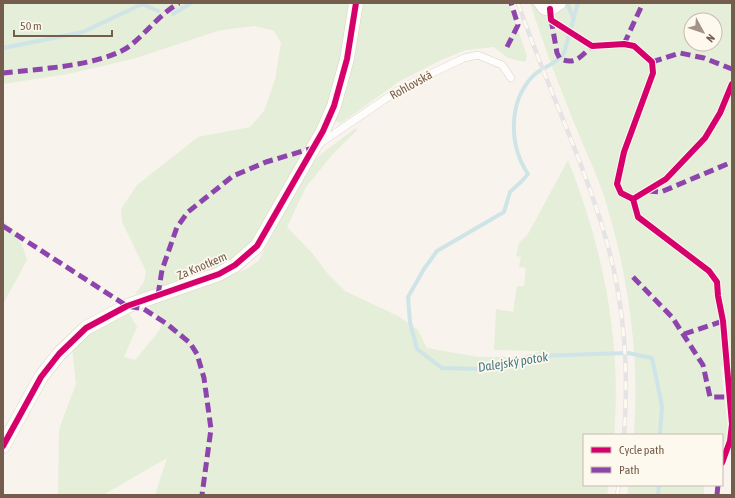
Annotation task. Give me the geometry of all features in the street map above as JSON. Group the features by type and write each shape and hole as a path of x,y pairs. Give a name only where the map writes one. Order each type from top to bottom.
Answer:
{"street":[{"name":"Za Knotkem","path":"3,446 41,377 59,354 86,328 127,306 219,274 235,265 257,246 314,148 334,106 347,59 356,3"}],"lane":[{"name":"Rohlovská","path":"314,148 403,86 464,58 478,55 502,65 511,78"}],"green space":[{"path":"3,3 509,3 527,56 525,62 508,58 494,47 466,50 441,60 400,81 341,123 326,117 244,257 172,286 135,294 144,282 146,271 122,222 121,209 137,185 198,137 250,127 264,111 275,80 281,43 274,31 255,26 221,30 133,59 68,74 3,84"},
{"path":"530,3 732,3 732,365 721,367 729,437 723,446 723,434 634,434 635,374 633,344 626,284 620,254 604,196 561,91"},
{"path":"356,128 357,130 332,155 306,187 287,227 312,253 327,273 345,291 398,316 418,330 427,348 478,357 519,357 541,351 494,350 496,309 513,312 517,286 524,286 526,268 519,267 521,257 516,256 519,243 528,234 568,160 591,227 600,261 612,329 616,400 614,434 583,434 583,486 609,486 607,495 155,495 167,458 103,495 58,495 59,429 76,384 72,348 87,331 129,313 137,327 124,357 135,360 159,331 163,320 150,311 150,304 247,269 259,260 307,167 325,151"},
{"path":"3,221 12,229 18,238 27,260 3,304"},
{"path":"629,486 704,486 704,495 627,495"}],"waterway":[{"path":"173,14 191,3"},
{"path":"567,3 573,17"},
{"name":"Dalejský potok","path":"578,3 564,53 561,57 532,77 524,87 515,112 514,125 517,151 528,174 510,192 504,212 437,251 424,269 408,297 410,322 417,349 442,368 483,369 534,356 628,353 652,358 662,406 660,434"},
{"path":"3,48 83,32 142,4 158,11"},
{"name":"Dalejský potok","path":"658,495 659,486"}],"railway":[{"path":"518,3 597,209 612,263 624,336 626,386 624,434"},
{"path":"617,495 619,486"}],"marked path":[{"path":"3,73 51,68 104,58 131,45 160,17 179,3"},
{"path":"507,47 518,25 511,3"},
{"path":"624,44 643,3"},
{"path":"551,19 557,53 560,59 565,61 578,59 592,46"},
{"path":"652,62 680,53 704,58 732,69"},
{"path":"158,295 162,270 177,227 188,212 233,176 266,162 313,148"},
{"path":"648,191 661,192 732,162"},
{"path":"3,226 127,306 144,309 167,324 190,343 197,354 204,378 211,429 202,495"},
{"path":"633,277 672,317 703,365 710,397 729,397"},
{"path":"684,334 723,321"},
{"path":"717,495 718,486"}],"cycle path":[{"path":"3,446 41,377 59,354 86,328 127,306 219,274 235,265 257,246 323,131 334,106 347,59 356,3"},
{"path":"550,9 551,20 592,46 624,44 634,46 652,62 653,73 624,152 617,184 621,193 633,199 638,217 709,271 717,282 723,321 732,424 730,441 723,460"},
{"path":"633,199 666,179 705,138 720,113 732,84"}]}
